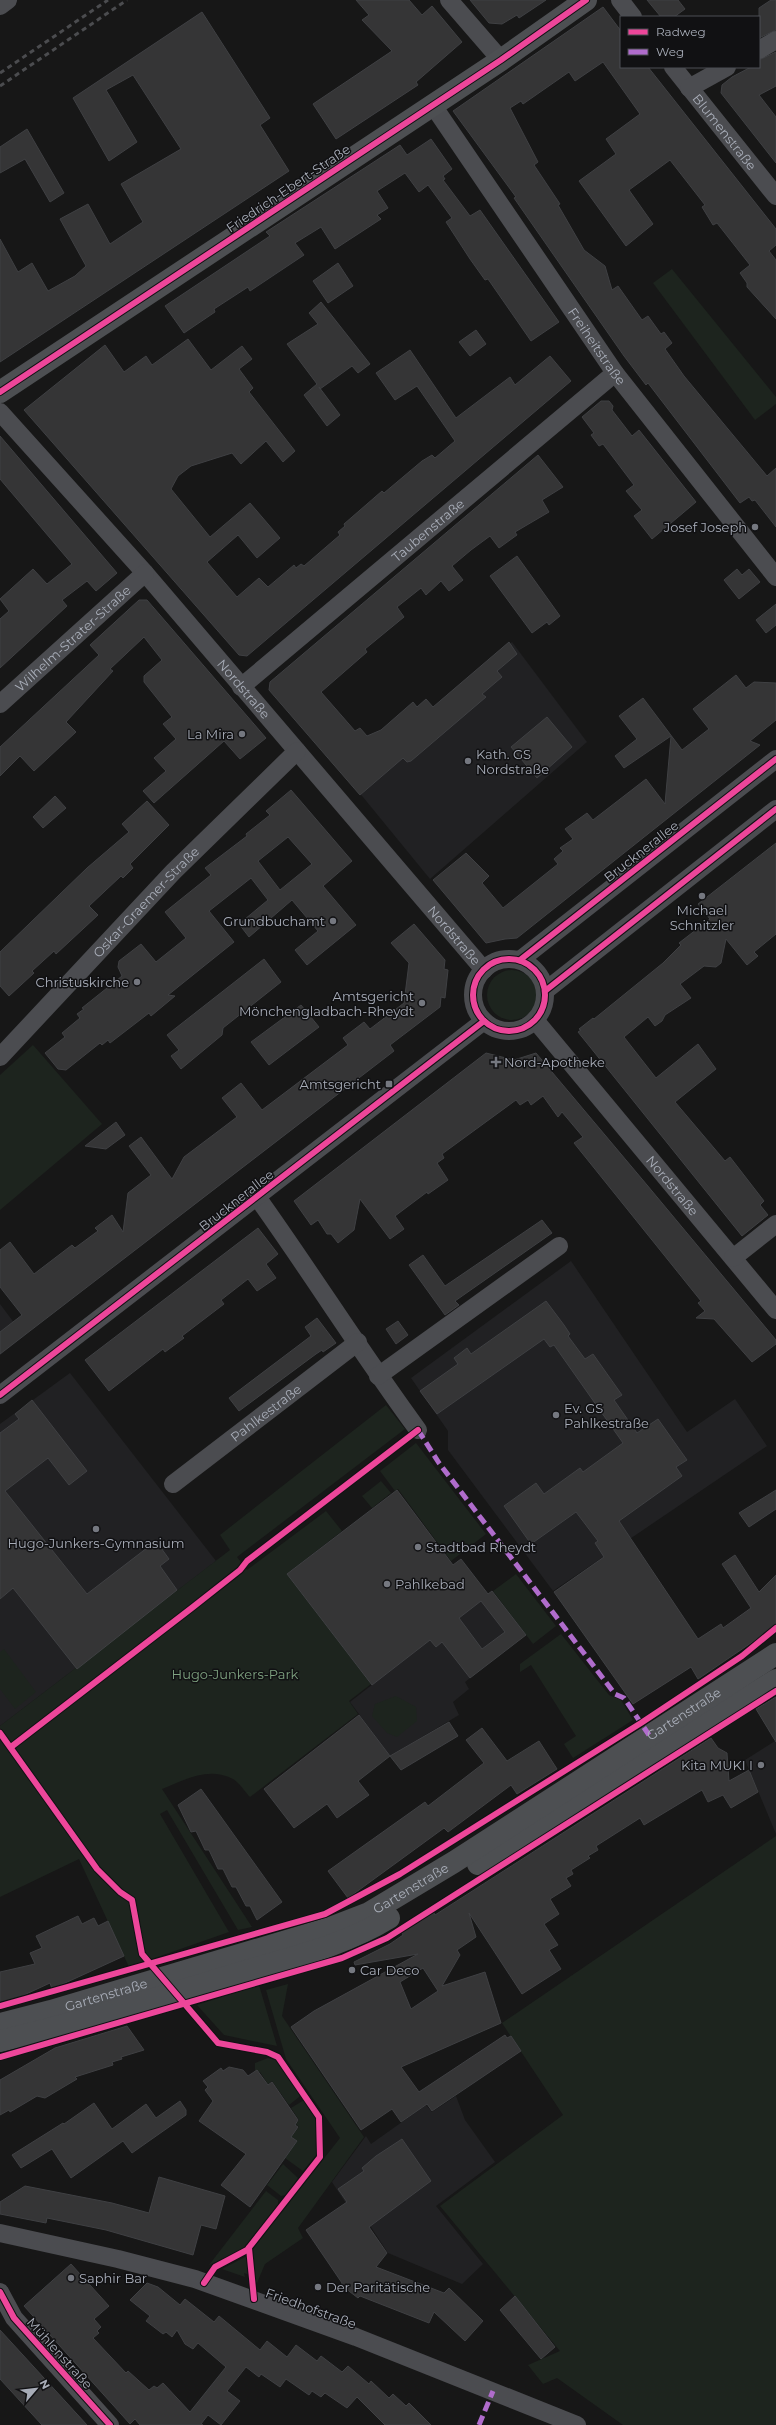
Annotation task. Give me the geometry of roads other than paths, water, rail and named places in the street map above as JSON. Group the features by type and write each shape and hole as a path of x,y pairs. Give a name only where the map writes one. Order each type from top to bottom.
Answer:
{"main road":[{"name":"Friedrich-Ebert-Straße","path":"0,392 432,104 501,60 586,0"},
{"name":"Gartenstraße","path":"0,2024 51,2011 330,1928 369,1913 454,1862 776,1654"},
{"name":"Gartenstraße","path":"0,2041 56,2029 284,1959 364,1931 462,1875 776,1680"}],"street":[{"path":"0,6 8,0"},
{"path":"449,0 501,60"},
{"path":"620,0 632,16"},
{"path":"760,49 776,40"},
{"name":"Blumenstraße","path":"674,68 776,196"},
{"path":"689,88 725,68"},
{"name":"Freiheitstraße","path":"432,104 615,373 776,577"},
{"name":"Taubenstraße","path":"241,687 615,373"},
{"name":"Nordstraße","path":"0,412 145,573 484,970"},
{"name":"Wilhelm-Strater-Straße","path":"0,704 145,573"},
{"name":"Oskar-Graemer-Straße","path":"0,1057 173,872 297,751"},
{"name":"Brucknerallee","path":"520,960 776,759"},
{"path":"545,991 776,809"},
{"name":"Nordstraße","path":"484,1021 477,1011 474,1000 474,988 478,977 492,963 502,960 520,960"},
{"path":"484,1021 493,1027 510,1030 526,1027 535,1020 545,1002 545,991 542,980 536,970 520,960"},
{"name":"Nordstraße","path":"535,1020 776,1310"},
{"name":"Brucknerallee","path":"0,1395 484,1021"},
{"path":"257,1197 358,1342 378,1376 418,1430"},
{"path":"733,1258 776,1224"},
{"path":"378,1376 559,1246"},
{"name":"Pahlkestraße","path":"173,1484 358,1342"},
{"name":"Friedhofstraße","path":"0,2233 118,2259 195,2279 254,2299 577,2425"},
{"name":"Mühlenstraße","path":"0,2292 14,2318 110,2425"}],"railway":[{"path":"0,73 108,0"},
{"path":"0,86 127,0"}],"place":[{"name":"Josef Joseph","path":"755,527"},
{"name":"La Mira","path":"242,734"},
{"name":"Kath. GS Nordstraße","path":"468,761"},
{"name":"Michael Schnitzler","path":"702,896"},
{"name":"Grundbuchamt","path":"333,921"},
{"name":"Christuskirche","path":"137,982"},
{"name":"Amtsgericht Mönchengladbach-Rheydt","path":"422,1003"},
{"name":"Nord-Apotheke","path":"496,1062"},
{"name":"Amtsgericht","path":"389,1084"},
{"name":"Ev. GS Pahlkestraße","path":"556,1415"},
{"name":"Hugo-Junkers-Gymnasium","path":"96,1529"},
{"name":"Stadtbad Rheydt","path":"418,1547"},
{"name":"Pahlkebad","path":"387,1584"},
{"name":"Kita MUKI I","path":"761,1765"},
{"name":"Car Deco","path":"352,1970"},
{"name":"Saphir Bar","path":"71,2278"},
{"name":"Der Paritätische","path":"318,2287"}],"park label":[{"name":"Hugo-Junkers-Park","path":"235,1674"}]}
